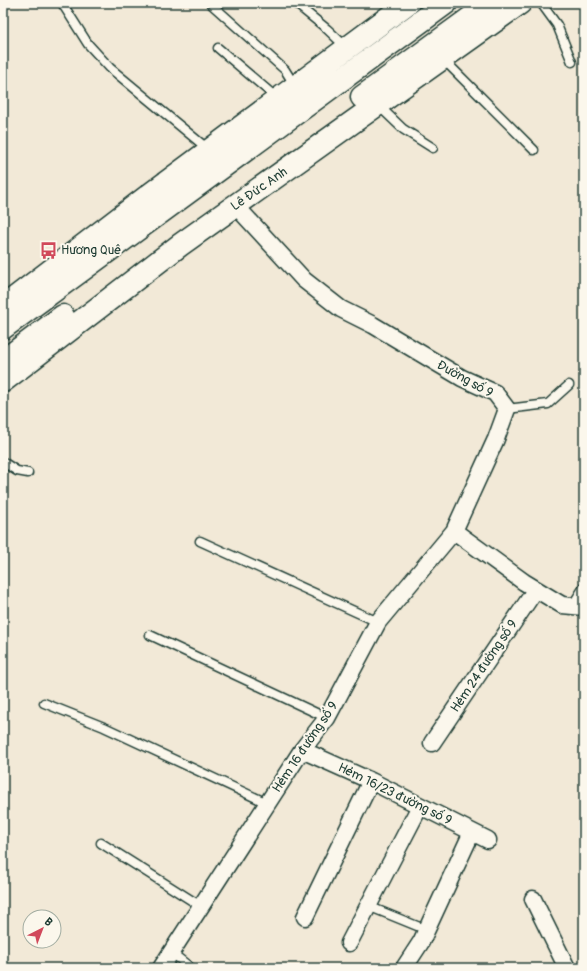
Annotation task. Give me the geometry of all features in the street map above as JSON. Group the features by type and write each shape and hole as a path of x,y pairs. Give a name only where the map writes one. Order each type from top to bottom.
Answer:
{"highway":[{"path":"3,306 408,3"},
{"path":"3,328 446,3"},
{"name":"Lê Đức Anh","path":"3,361 491,3"},
{"name":"Lê Đức Anh","path":"3,381 180,245 520,3"}],"street":[{"name":"Đường số 9","path":"236,206 304,280 340,309 373,325 462,378 495,393 507,409"},
{"path":"507,409 496,439 454,531 536,589 562,605 578,606"},
{"name":"Hẻm 16 đường số 9","path":"161,968 202,907 302,750 327,718 378,622 454,531"},
{"name":"Hẻm 24 đường số 9","path":"432,743 536,589"},
{"name":"Hẻm 16/23 đường số 9","path":"302,750 371,781 488,840"},
{"path":"305,917 371,781"},
{"path":"349,943 420,806"},
{"path":"404,968 427,930 472,832"},
{"path":"533,899 567,968"}],"lane":[{"path":"62,3 88,44 110,68 210,150"},
{"path":"210,3 285,70 296,86"},
{"path":"295,3 327,29 347,48"},
{"path":"541,3 557,26 572,62"},
{"path":"218,48 279,99"},
{"path":"443,58 534,150"},
{"path":"378,105 403,128 433,148"},
{"path":"507,409 548,404 569,385"},
{"path":"3,462 17,471 28,474"},
{"path":"200,541 378,622"},
{"path":"578,606 584,587"},
{"path":"150,635 327,718"},
{"path":"44,703 104,727 267,803"},
{"path":"101,843 202,907"},
{"path":"368,906 427,930"},
{"path":"172,953 191,968"}],"place":[{"name":"Hương Quê","path":"48,250"}]}
